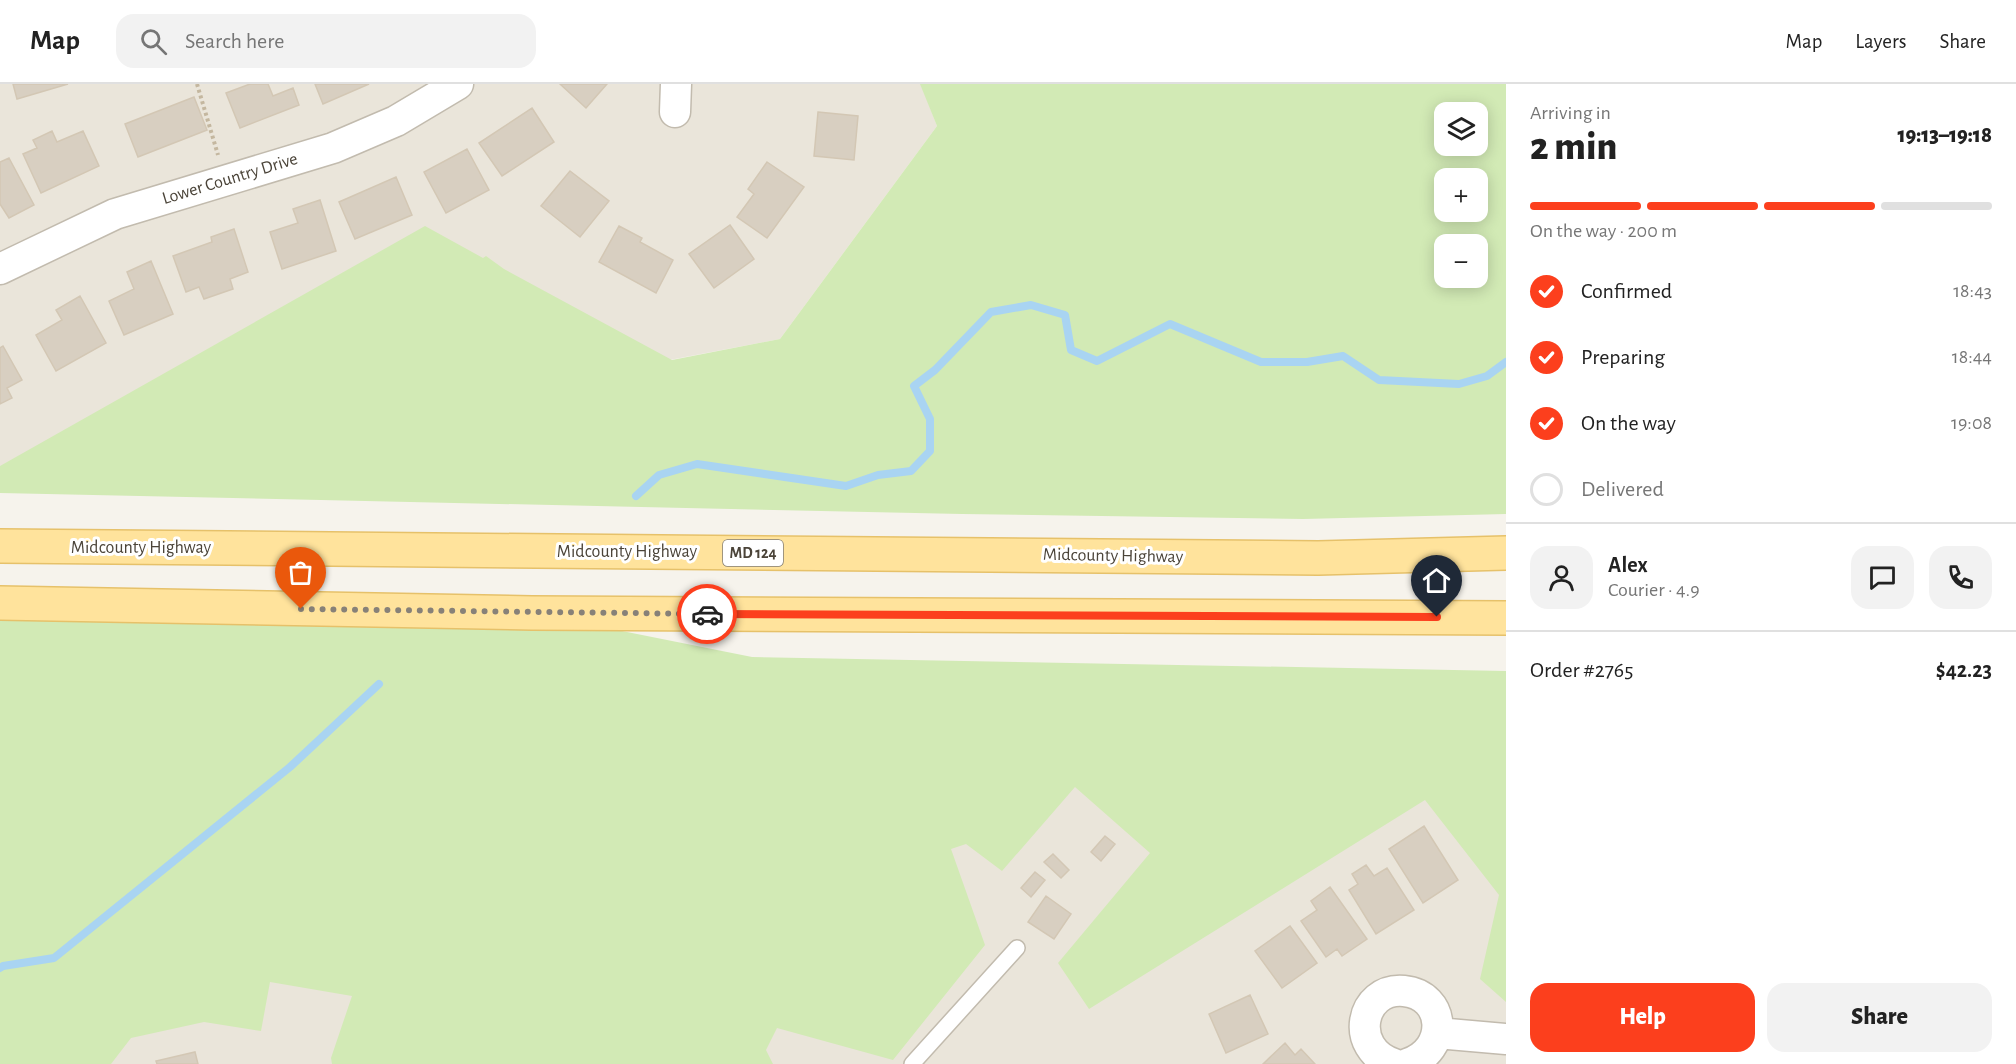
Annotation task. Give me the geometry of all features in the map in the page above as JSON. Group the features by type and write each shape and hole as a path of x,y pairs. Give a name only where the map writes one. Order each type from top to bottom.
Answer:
{"main road":[{"name":"Midcounty Highway","path":"0,546 1318,558 1506,553"},
{"path":"0,603 532,613 1506,618"}],"street":[{"name":"Lower Country Drive","path":"0,269 115,214 343,144 396,121 458,84"},
{"path":"1394,1064 1373,1052 1365,1036 1365,1018 1379,998 1390,992 1403,991 1420,996 1433,1009 1437,1021 1434,1044 1427,1054 1407,1064"},
{"path":"1437,1033 1506,1039"}],"lane":[{"path":"912,1064 1017,948"}],"path":[{"path":"196,84 226,180"}],"shaded area":[{"path":"0,84 921,84 937,126 780,339 643,365 0,469"},
{"path":"0,649 1506,687 1506,1064 0,1064"}],"green space":[{"path":"920,84 1506,84 1506,514 1303,519 962,514 0,493 0,466 425,226 483,258 486,256 504,269 672,360 780,339 937,126"},
{"path":"0,603 532,613 752,657 1506,671 1506,1002 1480,979 1499,895 1425,800 1089,1009 1058,963 1150,853 1075,787 1002,871 966,844 951,849 985,945 893,1060 777,1028 766,1050 773,1064 332,1064 331,1058 352,996 270,982 261,1031 204,1022 131,1038 111,1064 0,1064"}],"building":[{"path":"13,84 68,84 17,99"},
{"path":"250,84 268,84 273,96 293,88 299,105 240,128 226,93"},
{"path":"315,84 369,84 323,104"},
{"path":"560,84 607,84 586,108"},
{"path":"194,97 207,130 138,157 125,124"},
{"path":"532,108 554,142 502,176 479,143"},
{"path":"818,112 858,116 854,160 814,156"},
{"path":"52,131 57,142 83,131 99,166 41,193 23,154 37,148 33,140"},
{"path":"467,149 489,190 446,213 424,172"},
{"path":"9,158 34,205 9,218 0,204 0,162"},
{"path":"767,162 804,187 767,238 737,217 754,194 748,189"},
{"path":"570,171 609,201 580,237 541,206"},
{"path":"396,177 412,215 355,239 339,202"},
{"path":"320,200 336,251 282,269 270,232 298,223 293,209"},
{"path":"730,225 754,259 714,288 689,254"},
{"path":"619,226 642,238 640,242 673,260 656,293 599,262"},
{"path":"234,229 248,272 230,279 233,289 204,299 199,287 186,292 173,256 212,242 211,237"},
{"path":"151,261 173,314 124,335 109,301 134,289 127,272"},
{"path":"80,296 106,343 56,371 36,335 62,320 56,310"},
{"path":"3,346 22,380 7,388 12,398 0,404 0,348"},
{"path":"1424,826 1458,880 1423,903 1389,849"},
{"path":"1105,836 1115,844 1101,861 1091,852"},
{"path":"1053,854 1069,870 1061,878 1044,862"},
{"path":"1366,865 1374,876 1387,868 1414,910 1376,934 1349,890 1358,884 1352,874"},
{"path":"1035,872 1045,880 1031,897 1021,888"},
{"path":"1330,887 1367,939 1342,956 1337,949 1326,957 1301,921 1317,910 1311,901"},
{"path":"1046,896 1071,914 1054,939 1028,922"},
{"path":"1290,926 1317,963 1282,988 1255,951"},
{"path":"1250,995 1268,1034 1226,1053 1209,1014"},
{"path":"1285,1043 1295,1055 1301,1049 1315,1064 1263,1064"},
{"path":"195,1052 198,1064 157,1064 156,1061"}],"waterway":[{"path":"636,496 659,475 697,464 846,486 878,475 911,471 930,451 930,419 914,386 935,370 991,312 1031,305 1065,315 1071,350 1097,361 1170,324 1261,362 1307,362 1343,356 1379,380 1459,384 1487,376 1506,362"},
{"path":"0,968 54,958 290,767 379,684"}],"way so far":[{"path":"301,609 707,614"}],"route":[{"path":"707,614 1437,617"}]}
